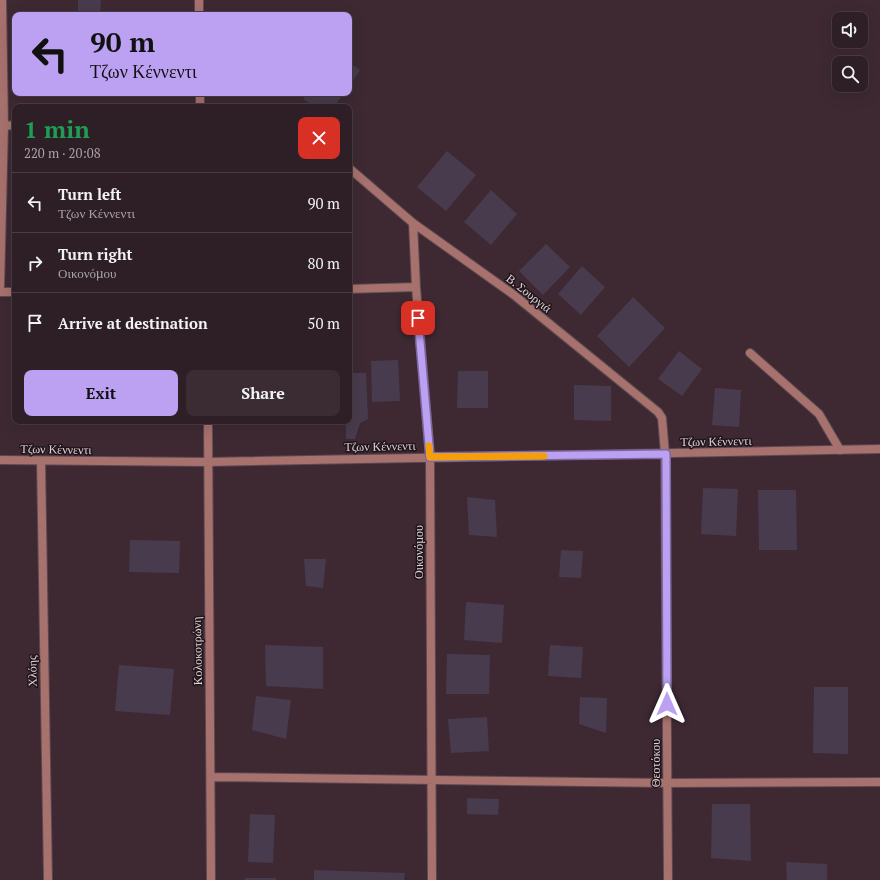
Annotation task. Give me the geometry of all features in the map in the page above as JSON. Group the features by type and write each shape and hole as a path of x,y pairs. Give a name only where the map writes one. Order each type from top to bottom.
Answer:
{"street":[{"path":"0,289 4,126 2,0"},
{"path":"199,0 199,12"},
{"path":"4,126 12,125"},
{"name":"Β. Σουργιά","path":"352,171 413,224 514,295 658,412 662,418 666,454"},
{"name":"Οικονόμου","path":"413,224 416,287 430,457 432,880"},
{"path":"352,289 416,287"},
{"path":"0,292 12,292"},
{"path":"750,353 820,414 840,450"},
{"name":"Κολοκοτρώνη","path":"208,424 211,880"},
{"name":"Τζων Κέννεντι","path":"0,460 207,462 880,449"},
{"name":"Θεοτόκου","path":"666,454 668,880"},
{"name":"Χλόης","path":"41,461 48,880"},
{"path":"211,777 667,783 880,782"}],"building":[{"path":"78,0 101,0 100,12 78,12"},
{"path":"352,64 360,70 352,82"},
{"path":"305,96 342,96 336,104 310,104 303,99"},
{"path":"447,151 476,175 446,211 417,187"},
{"path":"491,190 517,214 491,245 464,222"},
{"path":"546,244 570,267 543,295 519,271"},
{"path":"582,266 605,287 581,315 558,294"},
{"path":"633,297 665,328 629,367 597,336"},
{"path":"679,351 702,369 682,396 658,379"},
{"path":"398,360 400,401 372,402 371,361"},
{"path":"458,371 488,371 488,408 457,408"},
{"path":"352,373 366,373 368,419 360,423 355,439 346,439 346,424 352,424"},
{"path":"574,385 611,386 611,421 574,420"},
{"path":"715,388 741,390 739,427 712,425"},
{"path":"703,488 738,489 736,536 701,534"},
{"path":"758,490 796,490 797,550 759,550"},
{"path":"467,497 495,500 497,537 469,535"},
{"path":"130,540 180,541 179,573 129,572"},
{"path":"561,550 583,551 581,578 559,577"},
{"path":"304,559 326,559 323,588 306,586"},
{"path":"466,602 504,605 502,643 464,640"},
{"path":"265,645 323,647 323,689 266,686"},
{"path":"550,645 583,647 581,678 548,676"},
{"path":"447,654 490,655 489,694 446,694"},
{"path":"119,665 174,669 170,715 115,711"},
{"path":"814,687 848,687 848,754 813,753"},
{"path":"256,696 291,700 286,739 252,730"},
{"path":"580,697 607,698 606,733 579,724"},
{"path":"487,717 489,751 451,753 448,719"},
{"path":"467,798 499,799 498,815 467,814"},
{"path":"712,804 750,804 751,861 711,858"},
{"path":"250,814 275,815 273,863 248,862"},
{"path":"786,862 827,864 827,880 787,880"},
{"path":"314,870 405,873 404,880 314,880"},
{"path":"245,878 276,878 276,880 245,880"}],"slow traffic":[{"path":"429,446 430,457 544,456"}],"route":[{"path":"418,318 430,457 666,454 667,704"}]}
